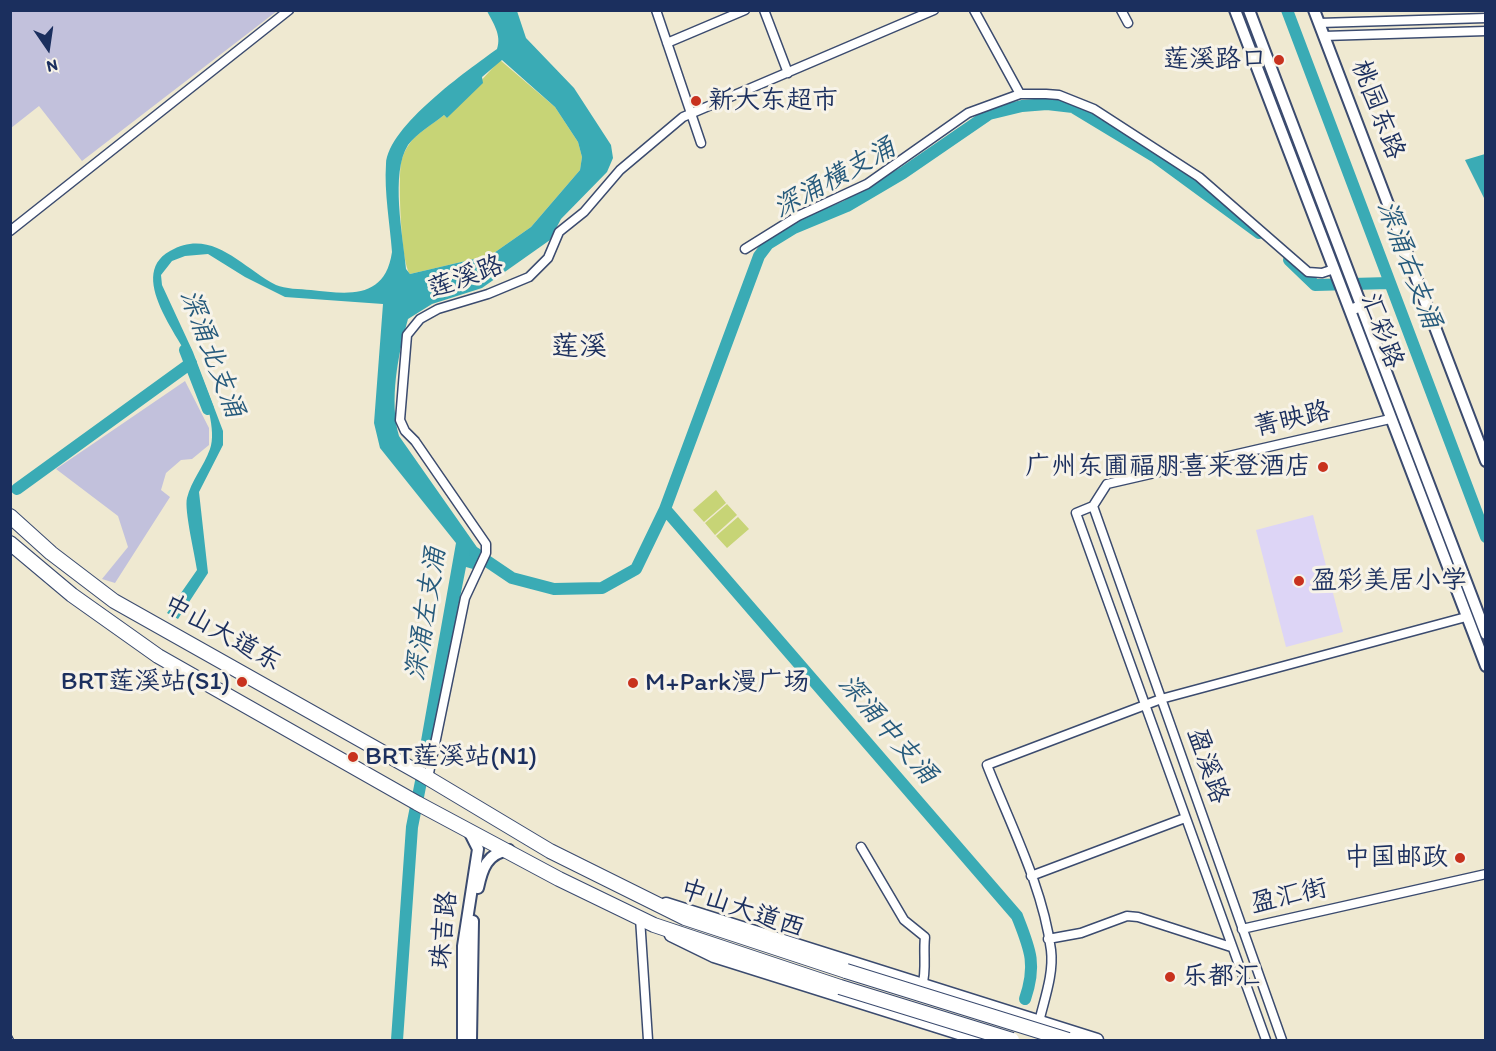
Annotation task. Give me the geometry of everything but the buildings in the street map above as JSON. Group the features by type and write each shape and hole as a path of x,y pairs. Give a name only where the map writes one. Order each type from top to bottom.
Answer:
{"highway":[{"name":"中山大道东","path":"10,516 68,566 114,601 425,777"},
{"name":"中山大道东","path":"10,543 72,595 142,646 467,829"},
{"name":"中山大道西","path":"425,777 550,851 634,894 701,924 1068,1041"},
{"name":"中山大道西","path":"467,829 654,925 1012,1041"}],"main road":[{"path":"634,894 1097,1041"},
{"path":"654,925 714,956 981,1041"},
{"path":"992,1041 1007,1013"},
{"path":"1007,1013 1012,1041"}],"street":[{"path":"10,231 289,10"},
{"path":"656,10 701,143"},
{"path":"667,43 745,10"},
{"path":"764,10 788,73"},
{"name":"莲溪路","path":"425,777 465,598 486,553 486,544 415,441 405,431 400,420 407,335 420,319 438,309 488,294 529,277 548,258 558,232 584,212 620,170 691,113 933,10"},
{"path":"974,10 1020,94"},
{"path":"1121,10 1128,23"},
{"name":"汇彩路","path":"1236,10 1335,272 1354,306 1368,324 1485,634"},
{"name":"汇彩路","path":"1249,10 1345,266 1354,306 1356,328 1485,666"},
{"name":"桃园东路","path":"1314,10 1485,461"},
{"path":"1319,23 1485,18"},
{"path":"1324,36 1485,30"},
{"path":"745,249 798,216 867,184 968,113 1020,94 1059,95 1094,109 1199,177 1308,272 1335,272"},
{"path":"1356,328 1368,324"},
{"name":"菁映路","path":"1076,513 1093,506 1107,484 1390,419"},
{"name":"盈溪路","path":"1093,506 1282,1041"},
{"name":"盈溪路","path":"1076,513 1266,1041"},
{"path":"1039,1022 1051,970 1048,939 1031,876 987,765 1161,699 1466,617"},
{"path":"1031,876 1185,818"},
{"name":"珠吉路","path":"462,1041 463,946 478,849 467,829"},
{"path":"861,847 904,920 925,937 923,956 926,976 922,986"},
{"name":"珠吉路","path":"471,1041 471,951 476,900 489,859 495,853 508,850"},
{"name":"盈汇街","path":"1242,929 1485,874"},
{"path":"1048,939 1081,933 1127,916 1138,917 1231,947"},
{"path":"640,918 648,1041"}],"shaded area":[{"path":"11,10 277,11 82,161 39,106 11,128"},
{"path":"185,381 209,428 209,445 192,459 181,460 166,473 161,490 170,497 115,583 102,579 128,547 118,516 56,469"},
{"name":"盈彩美居小学","path":"1313,515 1343,632 1286,647 1256,530"}],"green space":[{"path":"500,60 555,107 578,142 582,157 580,170 531,227 491,255 410,274 404,254 400,203 400,172 404,154 420,133 444,115 447,118"},
{"path":"716,490 726,503 704,522 693,510"},
{"path":"727,504 737,515 715,535 705,523"},
{"path":"738,517 749,529 727,548 716,536"}],"water":[{"path":"487,11 517,11 526,38 574,88 611,145 613,158 607,172 561,219 550,240 482,288 432,304 408,319 396,378 395,408 399,436 481,553 473,569 466,567 429,757 419,752 456,543 380,448 374,423 383,304 285,297 245,277 208,254 185,256 172,261 161,275 162,285 193,352 223,431 223,445 199,492 208,573 178,619 167,613 197,570 188,522 187,498 210,449 212,433 199,378 163,312 153,277 157,263 170,251 185,245 199,244 213,246 226,252 276,285 284,287 351,292 373,286 382,279 388,268 392,252 386,197 386,164 390,149 414,116 431,100 497,49 498,34","holes":["502,60 555,107 578,142 582,157 580,170 531,227 491,255 410,274 406,269 399,188 403,157 411,141 444,115 447,118 483,83 482,77"]},
{"path":"1485,154 1486,199 1485,200 1465,160"}],"waterway":[{"name":"深涌右支涌","path":"1287,10 1486,537"},
{"name":"深涌横支涌","path":"475,553 512,578 554,589 602,588 636,569 665,509 759,256 768,244 794,228 847,206 903,173 989,114 1022,106 1047,104 1073,107 1154,156 1259,233"},
{"name":"深涌横支涌","path":"1289,260 1315,285 1389,283"},
{"name":"深涌北支涌","path":"185,350 208,409"},
{"path":"17,489 191,363"},
{"name":"深涌中支涌","path":"665,509 1017,916 1031,966 1025,999"},
{"name":"深涌左支涌","path":"397,1040 412,827 429,741"}],"railway":[{"path":"10,1036 12,1040"}],"place":[{"name":"莲溪路口","path":"1279,60"},
{"name":"新大东超市","path":"696,101"},
{"name":"广州东圃福朋喜来登酒店","path":"1323,467"},
{"name":"盈彩美居小学","path":"1299,581"},
{"name":"BRT莲溪站(S1)","path":"242,682"},
{"name":"M+Park漫广场","path":"633,683"},
{"name":"BRT莲溪站(N1)","path":"353,757"},
{"name":"中国邮政","path":"1460,858"},
{"name":"乐都汇","path":"1170,977"}],"district":[{"name":"莲溪","path":"579,348"}]}
